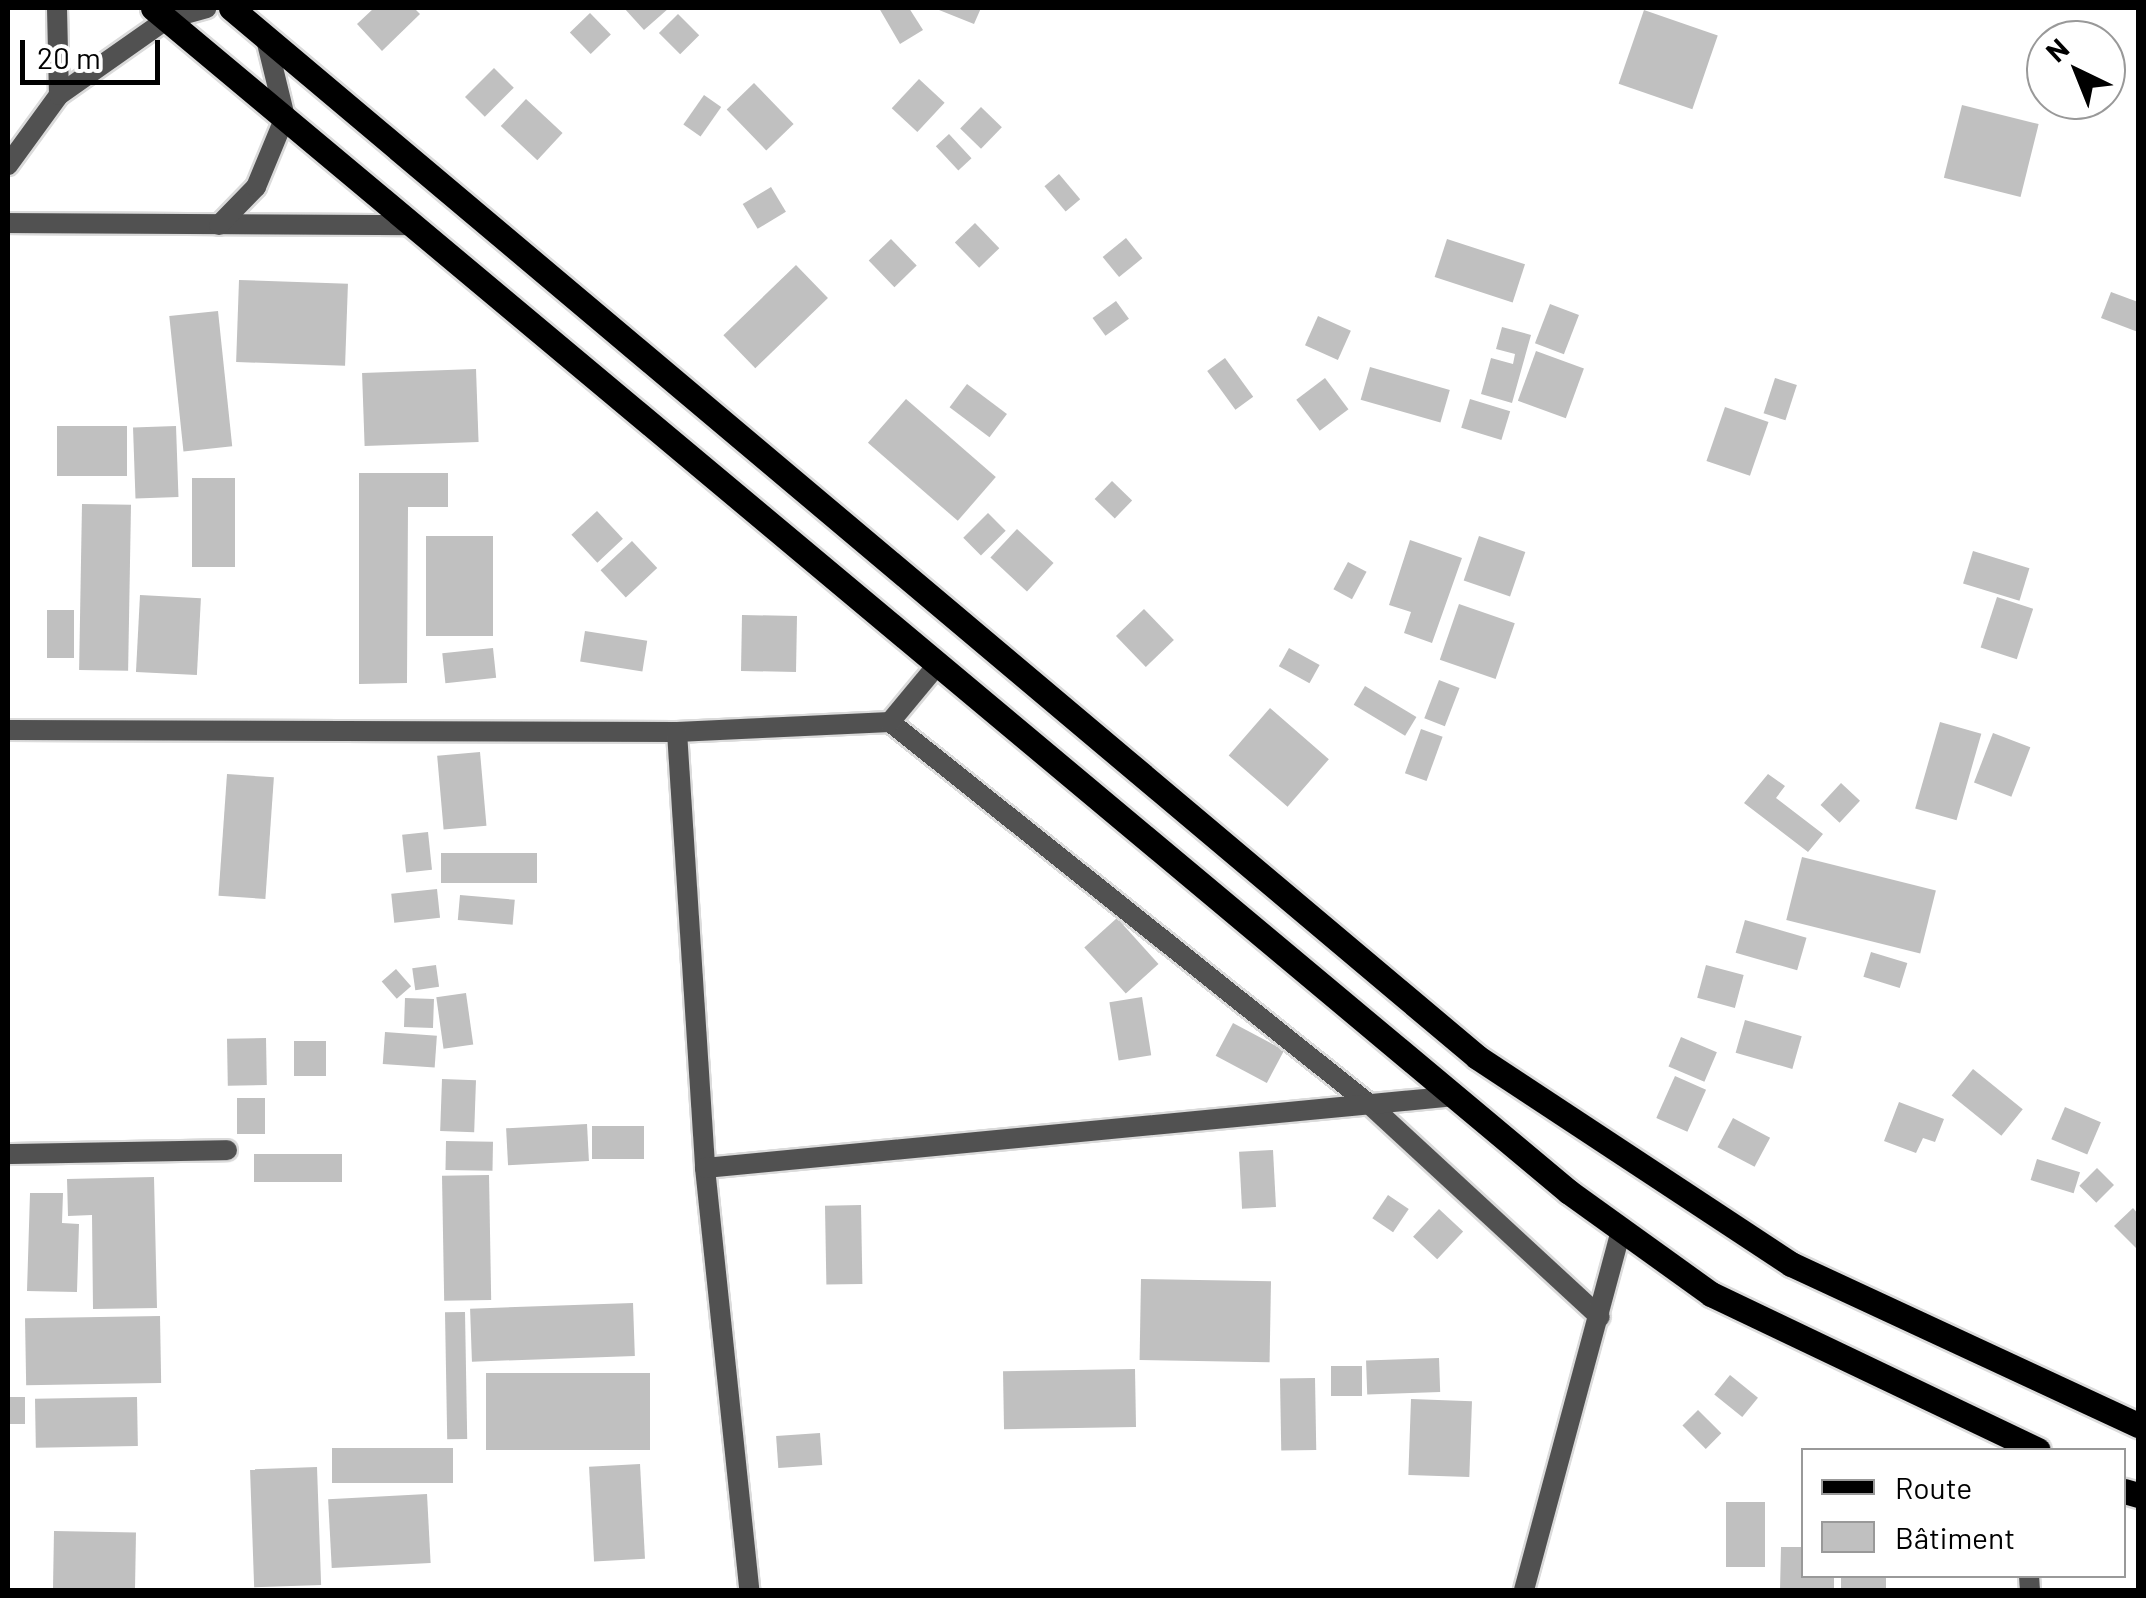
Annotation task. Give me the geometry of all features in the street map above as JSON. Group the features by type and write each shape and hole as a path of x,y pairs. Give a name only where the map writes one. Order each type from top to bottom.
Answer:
{"main road":[{"path":"230,8 1477,1056 1791,1264 2138,1425"},
{"path":"160,13 1456,1096 1622,1230 1712,1294 2034,1448"}],"street":[{"path":"57,8 59,95"},
{"path":"8,165 59,95 160,13 207,8"},
{"path":"219,225 256,187 285,117 266,38"},
{"path":"8,223 413,225"},
{"path":"890,722 938,664"},
{"path":"8,730 677,732 890,722 1369,1104 1600,1317"},
{"path":"677,732 705,1168 749,1590"},
{"path":"705,1168 1456,1096"},
{"path":"8,1154 227,1150"},
{"path":"1524,1590 1622,1230"}],"building":[{"path":"374,8 414,8 420,14 382,51 357,24"},
{"path":"624,8 669,8 644,30"},
{"path":"879,8 909,8 923,30 900,44"},
{"path":"934,8 981,8 974,24"},
{"path":"1644,10 1718,35 1692,109 1619,84"},
{"path":"590,13 611,35 591,54 570,32"},
{"path":"678,14 699,35 680,54 659,33"},
{"path":"494,68 514,88 485,117 465,97"},
{"path":"919,79 945,103 917,132 892,108"},
{"path":"754,83 794,124 766,150 727,109"},
{"path":"704,95 721,107 701,137 683,124"},
{"path":"526,99 563,133 537,160 501,126"},
{"path":"1962,105 2039,124 2021,197 1944,178"},
{"path":"981,107 1002,127 981,149 960,129"},
{"path":"949,134 972,158 958,170 936,146"},
{"path":"1059,174 1080,199 1066,211 1044,186"},
{"path":"771,187 786,212 758,229 743,204"},
{"path":"975,223 999,248 979,268 955,242"},
{"path":"1126,238 1142,258 1119,277 1103,257"},
{"path":"891,239 917,266 894,287 869,261"},
{"path":"1447,239 1525,264 1513,302 1435,277"},
{"path":"796,265 828,298 755,368 723,335"},
{"path":"239,280 348,284 345,366 236,362"},
{"path":"2111,292 2138,302 2138,332 2101,318"},
{"path":"1116,301 1129,319 1105,336 1093,318"},
{"path":"1550,304 1579,315 1564,354 1535,343"},
{"path":"218,311 232,446 183,451 169,316"},
{"path":"1318,316 1351,331 1338,360 1305,345"},
{"path":"1502,327 1531,335 1512,403 1481,394 1491,358 1513,364 1515,354 1496,349"},
{"path":"1536,351 1584,368 1566,418 1518,401"},
{"path":"1225,358 1253,397 1235,410 1207,371"},
{"path":"1370,367 1450,390 1440,423 1361,400"},
{"path":"476,369 479,442 365,446 362,373"},
{"path":"1325,378 1348,409 1320,431 1296,400"},
{"path":"1775,378 1797,385 1785,420 1764,413"},
{"path":"967,384 1007,414 989,437 950,407"},
{"path":"906,399 996,477 958,521 868,443"},
{"path":"1470,399 1510,411 1501,440 1461,428"},
{"path":"1725,407 1768,422 1750,476 1706,461"},
{"path":"57,426 127,426 127,476 57,476"},
{"path":"176,426 178,497 136,498 133,428"},
{"path":"359,473 448,473 448,507 408,507 407,683 359,684"},
{"path":"192,478 235,478 235,567 192,567"},
{"path":"1112,481 1132,500 1115,518 1095,499"},
{"path":"82,504 131,505 128,671 79,670"},
{"path":"597,511 623,539 597,563 571,535"},
{"path":"988,513 1006,531 981,555 963,538"},
{"path":"1017,529 1054,563 1027,592 990,558"},
{"path":"426,536 493,536 493,636 426,636"},
{"path":"1479,536 1525,552 1510,596 1464,580"},
{"path":"1410,540 1462,558 1432,643 1404,633 1411,612 1389,605"},
{"path":"632,541 657,568 626,597 601,570"},
{"path":"1973,551 2029,568 2019,601 1963,584"},
{"path":"1348,562 1367,572 1352,599 1333,589"},
{"path":"140,595 201,598 197,675 136,672"},
{"path":"1997,597 2033,609 2017,659 1981,647"},
{"path":"1459,604 1515,623 1496,679 1440,660"},
{"path":"1144,609 1174,640 1146,667 1116,636"},
{"path":"47,610 74,610 74,658 47,658"},
{"path":"742,615 797,616 796,672 741,671"},
{"path":"585,631 647,641 642,671 580,662"},
{"path":"493,648 496,678 445,683 442,653"},
{"path":"1289,648 1320,665 1309,683 1279,666"},
{"path":"1439,680 1460,688 1445,726 1424,718"},
{"path":"1365,686 1416,717 1405,736 1354,705"},
{"path":"1270,708 1329,759 1288,807 1229,756"},
{"path":"1940,722 1981,734 1957,820 1915,809"},
{"path":"1421,729 1443,737 1427,781 1405,773"},
{"path":"1993,733 2030,747 2011,797 1974,782"},
{"path":"480,752 486,826 444,829 437,756"},
{"path":"227,774 274,777 265,899 218,896"},
{"path":"1768,774 1785,786 1776,798 1823,834 1808,852 1744,803"},
{"path":"1841,783 1860,801 1840,823 1821,805"},
{"path":"428,832 432,870 406,873 402,835"},
{"path":"441,853 537,853 537,883 441,883"},
{"path":"1802,857 1936,890 1920,953 1786,920"},
{"path":"437,889 440,918 394,923 391,894"},
{"path":"460,895 515,900 513,925 458,920"},
{"path":"1117,918 1158,964 1126,994 1084,947"},
{"path":"1745,920 1807,938 1797,970 1736,953"},
{"path":"1871,952 1907,963 1900,988 1863,977"},
{"path":"436,965 439,987 415,990 412,968"},
{"path":"1706,965 1744,975 1735,1008 1697,998"},
{"path":"396,969 411,986 397,999 382,981"},
{"path":"466,993 473,1044 444,1049 436,997"},
{"path":"1142,997 1151,1055 1119,1060 1109,1002"},
{"path":"405,998 434,999 433,1028 404,1027"},
{"path":"1745,1020 1802,1036 1792,1069 1736,1053"},
{"path":"1233,1023 1284,1050 1267,1083 1216,1056"},
{"path":"385,1032 437,1036 435,1068 383,1064"},
{"path":"1681,1037 1717,1052 1704,1082 1668,1066"},
{"path":"266,1038 267,1085 228,1086 227,1039"},
{"path":"294,1041 326,1041 326,1076 294,1076"},
{"path":"1973,1069 2023,1109 2001,1136 1952,1095"},
{"path":"1675,1076 1706,1090 1687,1132 1656,1118"},
{"path":"442,1079 476,1080 474,1132 440,1131"},
{"path":"237,1098 265,1098 265,1134 237,1134"},
{"path":"1899,1102 1944,1119 1935,1142 1923,1138 1916,1153 1884,1141"},
{"path":"2065,1107 2101,1122 2087,1154 2051,1139"},
{"path":"1733,1118 1770,1138 1755,1167 1718,1147"},
{"path":"587,1124 589,1161 508,1165 506,1128"},
{"path":"592,1126 644,1126 644,1159 592,1159"},
{"path":"446,1141 493,1142 492,1171 445,1170"},
{"path":"1273,1150 1276,1207 1242,1209 1239,1152"},
{"path":"254,1154 342,1154 342,1182 254,1182"},
{"path":"2037,1159 2080,1172 2074,1193 2031,1180"},
{"path":"2097,1168 2114,1185 2096,1203 2079,1186"},
{"path":"489,1175 491,1300 444,1301 442,1176"},
{"path":"154,1177 157,1308 93,1309 92,1215 68,1216 67,1179"},
{"path":"30,1193 63,1193 62,1223 79,1224 77,1292 27,1291"},
{"path":"1388,1195 1409,1209 1393,1232 1372,1218"},
{"path":"861,1205 862,1284 826,1285 825,1206"},
{"path":"2133,1208 2138,1214 2138,1250 2114,1226"},
{"path":"1439,1209 1463,1232 1437,1259 1413,1237"},
{"path":"1141,1279 1271,1281 1270,1362 1140,1360"},
{"path":"633,1303 635,1356 472,1362 470,1309"},
{"path":"445,1312 465,1312 467,1439 447,1439"},
{"path":"160,1316 161,1383 26,1385 25,1318"},
{"path":"1439,1358 1440,1392 1367,1395 1366,1361"},
{"path":"1331,1366 1362,1366 1362,1396 1331,1396"},
{"path":"1135,1369 1136,1427 1004,1429 1003,1371"},
{"path":"486,1373 650,1373 650,1450 486,1450"},
{"path":"1730,1375 1758,1398 1742,1417 1714,1394"},
{"path":"1315,1378 1316,1450 1281,1451 1280,1379"},
{"path":"8,1397 25,1397 25,1424 8,1424"},
{"path":"137,1397 138,1446 36,1448 35,1399"},
{"path":"1411,1399 1472,1401 1469,1477 1408,1475"},
{"path":"1698,1410 1721,1433 1706,1449 1682,1426"},
{"path":"820,1433 822,1465 778,1468 776,1436"},
{"path":"332,1448 453,1448 453,1483 332,1483"},
{"path":"640,1464 645,1559 594,1562 589,1467"},
{"path":"317,1467 321,1585 254,1587 250,1469"},
{"path":"427,1494 431,1563 332,1568 328,1499"},
{"path":"1726,1502 1765,1502 1765,1567 1726,1567"},
{"path":"54,1531 136,1532 135,1589 53,1588"},
{"path":"1781,1547 1801,1547 1801,1578 1834,1578 1834,1590 1780,1590"},
{"path":"1841,1578 1886,1578 1886,1590 1841,1590"}]}
